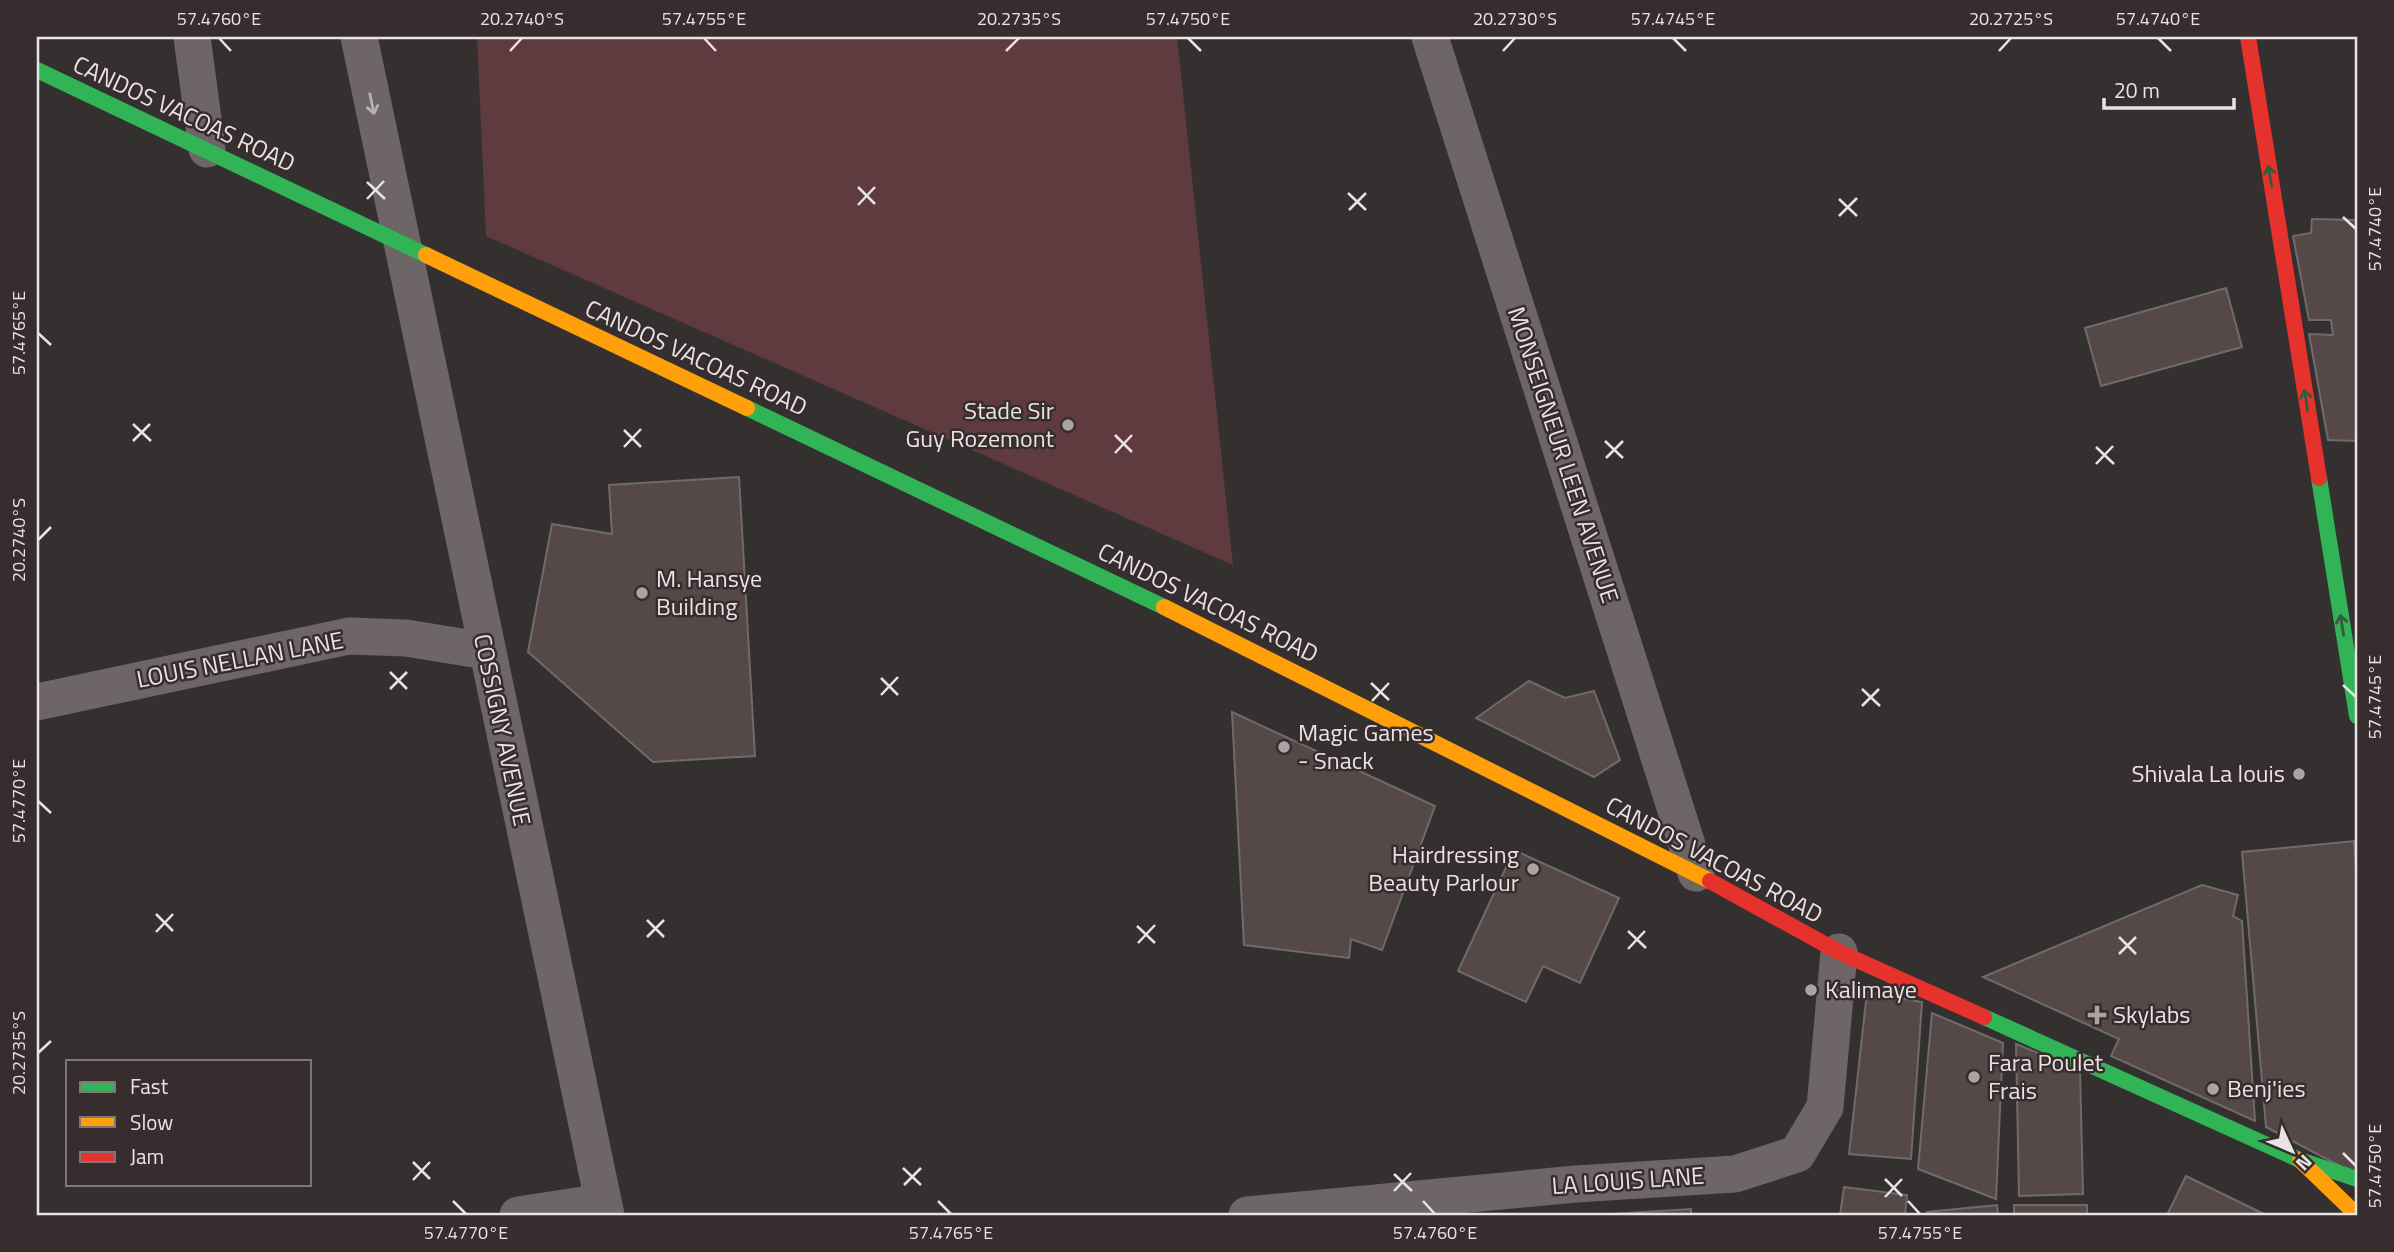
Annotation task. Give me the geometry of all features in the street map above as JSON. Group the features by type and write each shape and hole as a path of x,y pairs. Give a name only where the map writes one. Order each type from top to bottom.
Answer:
{"main road":[{"path":"2248,37 2357,716"},
{"name":"CANDOS VACOAS ROAD","path":"37,70 1274,660 1696,873 1839,952 2300,1160 2357,1179"},
{"path":"2300,1160 2357,1215"}],"street":[{"path":"192,37 207,149"},
{"name":"COSSIGNY AVENUE","path":"359,37 605,1209"},
{"name":"MONSEIGNEUR LEEN AVENUE","path":"1430,37 1696,873"},
{"name":"LOUIS NELLAN LANE","path":"37,702 349,636 405,638 486,651"},
{"name":"LA LOUIS LANE","path":"1247,1215 1576,1184 1735,1174 1797,1154 1825,1107 1839,952"},
{"path":"517,1215 605,1209"}],"shaded area":[{"name":"Stade Sir Guy Rozemont","path":"477,37 1177,37 1233,565 486,236"}],"building":[{"path":"2312,219 2357,220 2357,441 2328,440 2309,334 2333,335 2331,320 2309,320 2293,236 2311,233"},
{"path":"2226,288 2242,347 2101,386 2085,328"},
{"name":"M. Hansye Building","path":"739,477 755,756 653,762 528,652 552,524 612,534 609,485"},
{"path":"1529,681 1565,698 1594,691 1620,760 1594,777 1476,718"},
{"path":"1232,712 1435,806 1382,950 1351,939 1349,958 1244,945"},
{"path":"2354,841 2357,882 2357,1175 2266,1127 2242,852"},
{"path":"1514,850 1619,898 1580,983 1543,966 1526,1002 1458,971"},
{"path":"2202,885 2238,895 2233,916 2242,921 2255,1121 2111,1056 2119,1039 1983,977"},
{"path":"1867,992 1922,1002 1911,1159 1849,1154"},
{"path":"1932,1013 2003,1043 1996,1199 1918,1169"},
{"path":"2016,1044 2080,1070 2083,1194 2019,1196"},
{"path":"2186,1176 2266,1215 2167,1215"},
{"path":"1844,1187 1907,1195 1905,1215 1840,1215"},
{"path":"1997,1205 1998,1215 1927,1215 1927,1212"},
{"path":"2014,1205 2087,1205 2087,1215 2014,1215"},
{"path":"1691,1209 1691,1215 1595,1215"}],"traffic: fast":[{"path":"37,70 426,255"},
{"path":"747,408 1164,607"},
{"path":"2319,478 2357,716"},
{"path":"1984,1017 2300,1160 2357,1179"}],"traffic: slow":[{"path":"426,255 747,408"},
{"path":"1164,607 1710,881"},
{"path":"2300,1160 2357,1215"}],"traffic: jam":[{"path":"2248,37 2319,478"},
{"path":"1710,881 1839,952 1984,1017"}],"place":[{"name":"Stade Sir Guy Rozemont","path":"1068,425"},
{"name":"M. Hansye Building","path":"642,593"},
{"name":"Magic Games - Snack","path":"1284,747"},
{"name":"Shivala La louis","path":"2299,774"},
{"name":"Hairdressing Beauty Parlour","path":"1533,869"},
{"name":"Kalimaye","path":"1811,990"},
{"name":"Skylabs","path":"2097,1015"},
{"name":"Fara Poulet Frais","path":"1974,1077"},
{"name":"Benj'ies","path":"2213,1089"}]}
